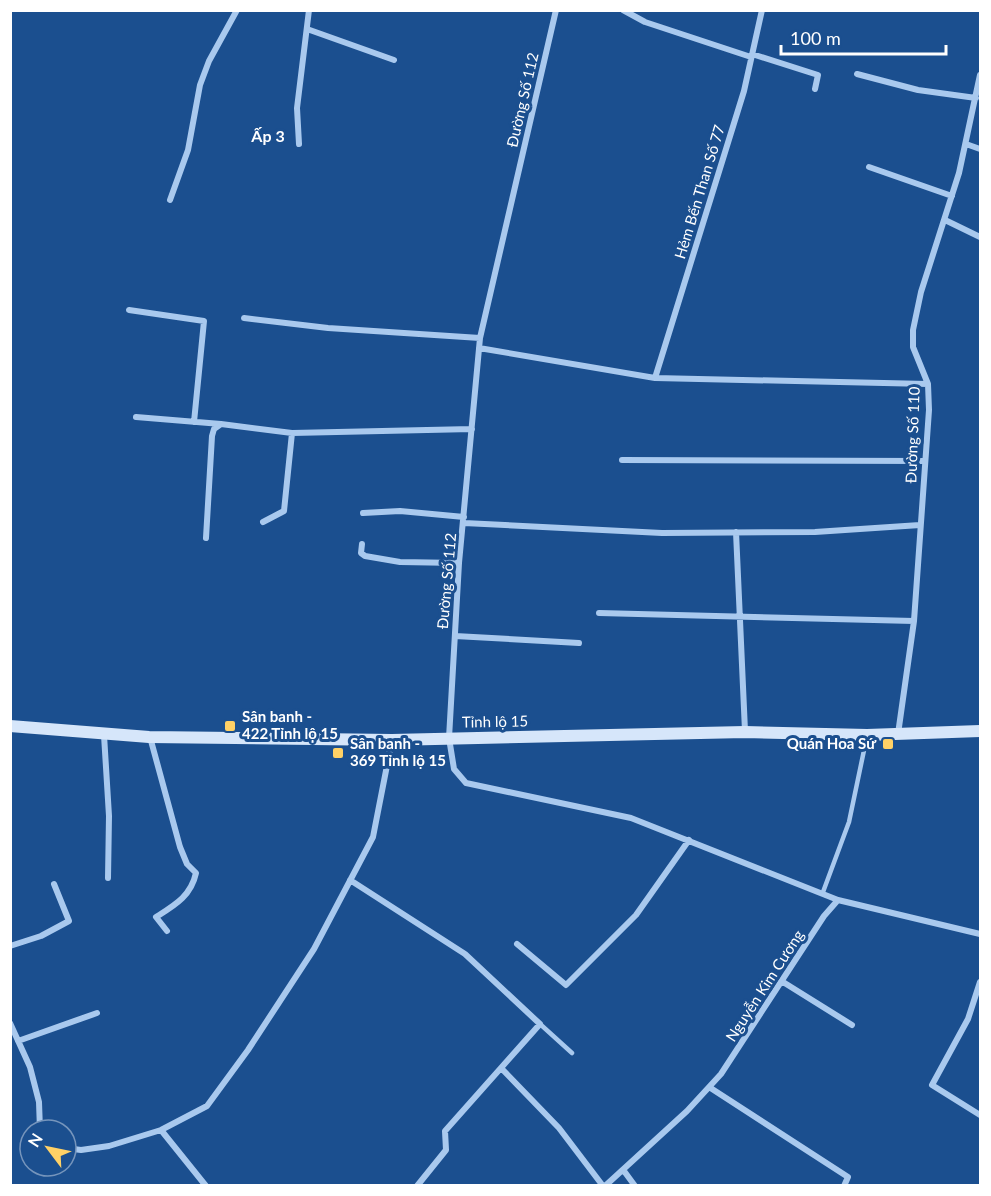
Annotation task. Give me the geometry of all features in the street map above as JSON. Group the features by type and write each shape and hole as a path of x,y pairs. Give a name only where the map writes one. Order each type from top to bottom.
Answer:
{"main road":[{"name":"Tỉnh lộ 15","path":"10,726 150,737 392,740 746,732 867,735 981,731"}],"street":[{"path":"170,200 188,150 200,85 209,61 237,10"},
{"path":"299,144 297,108 309,10"},
{"name":"Đường Số 112","path":"556,10 480,338 459,563 449,738 454,770 466,783 631,818 823,892 838,900"},
{"path":"623,10 645,22 818,75 815,90"},
{"name":"Hẻm Bến Than Số 77","path":"655,378 713,193 752,56 762,10"},
{"path":"308,29 394,60"},
{"path":"858,74 918,90 976,98"},
{"name":"Đường Số 110","path":"898,734 914,621 928,384 913,347 913,330 921,292 945,220 966,144 981,75"},
{"path":"966,144 981,149"},
{"path":"869,167 952,196"},
{"path":"945,220 981,237"},
{"path":"129,310 204,321 194,422"},
{"path":"244,318 328,328 480,338"},
{"path":"479,348 655,378 928,384"},
{"path":"136,417 292,433 472,429"},
{"path":"206,538 212,436 214,429 221,424"},
{"path":"263,522 284,511 292,433"},
{"path":"622,460 925,461"},
{"path":"363,513 400,511 464,520 662,532 815,532 920,525"},
{"path":"736,532 738,615 746,732"},
{"path":"362,544 362,553 365,556 400,562 459,563"},
{"path":"599,613 914,621"},
{"path":"455,636 579,643"},
{"path":"104,735 109,816 108,878"},
{"path":"150,737 180,847 187,864 196,873 193,889 180,902 156,917 167,931"},
{"path":"78,1150 109,1146 161,1130 207,1106 248,1050 314,949 373,837 392,740"},
{"path":"517,944 566,985 636,915 689,840"},
{"path":"350,880 465,954 540,1023 502,1069 445,1131 446,1150 417,1185"},
{"path":"10,946 42,936 69,921 54,884"},
{"path":"838,900 981,934"},
{"name":"Nguyễn Kim Cương","path":"604,1185 624,1171 721,1074 824,916 838,900"},
{"path":"783,982 852,1025"},
{"path":"981,982 968,1019 932,1085 981,1115"},
{"path":"18,1041 97,1012"},
{"path":"10,1023 30,1067 39,1102 40,1118"},
{"path":"502,1069 559,1128 604,1185"},
{"path":"709,1087 848,1177 844,1185"},
{"path":"161,1130 206,1185"},
{"path":"624,1171 635,1185"}],"lane":[{"path":"823,892 849,822 867,735"},
{"path":"540,1023 572,1053"}],"place":[{"name":"Sân banh - 422 Tỉnh lộ 15","path":"230,726"},
{"name":"Quán Hoa Sứ","path":"888,744"},
{"name":"Sân banh - 369 Tỉnh lộ 15","path":"338,753"}],"district":[{"name":"Ấp 3","path":"268,136"}]}
